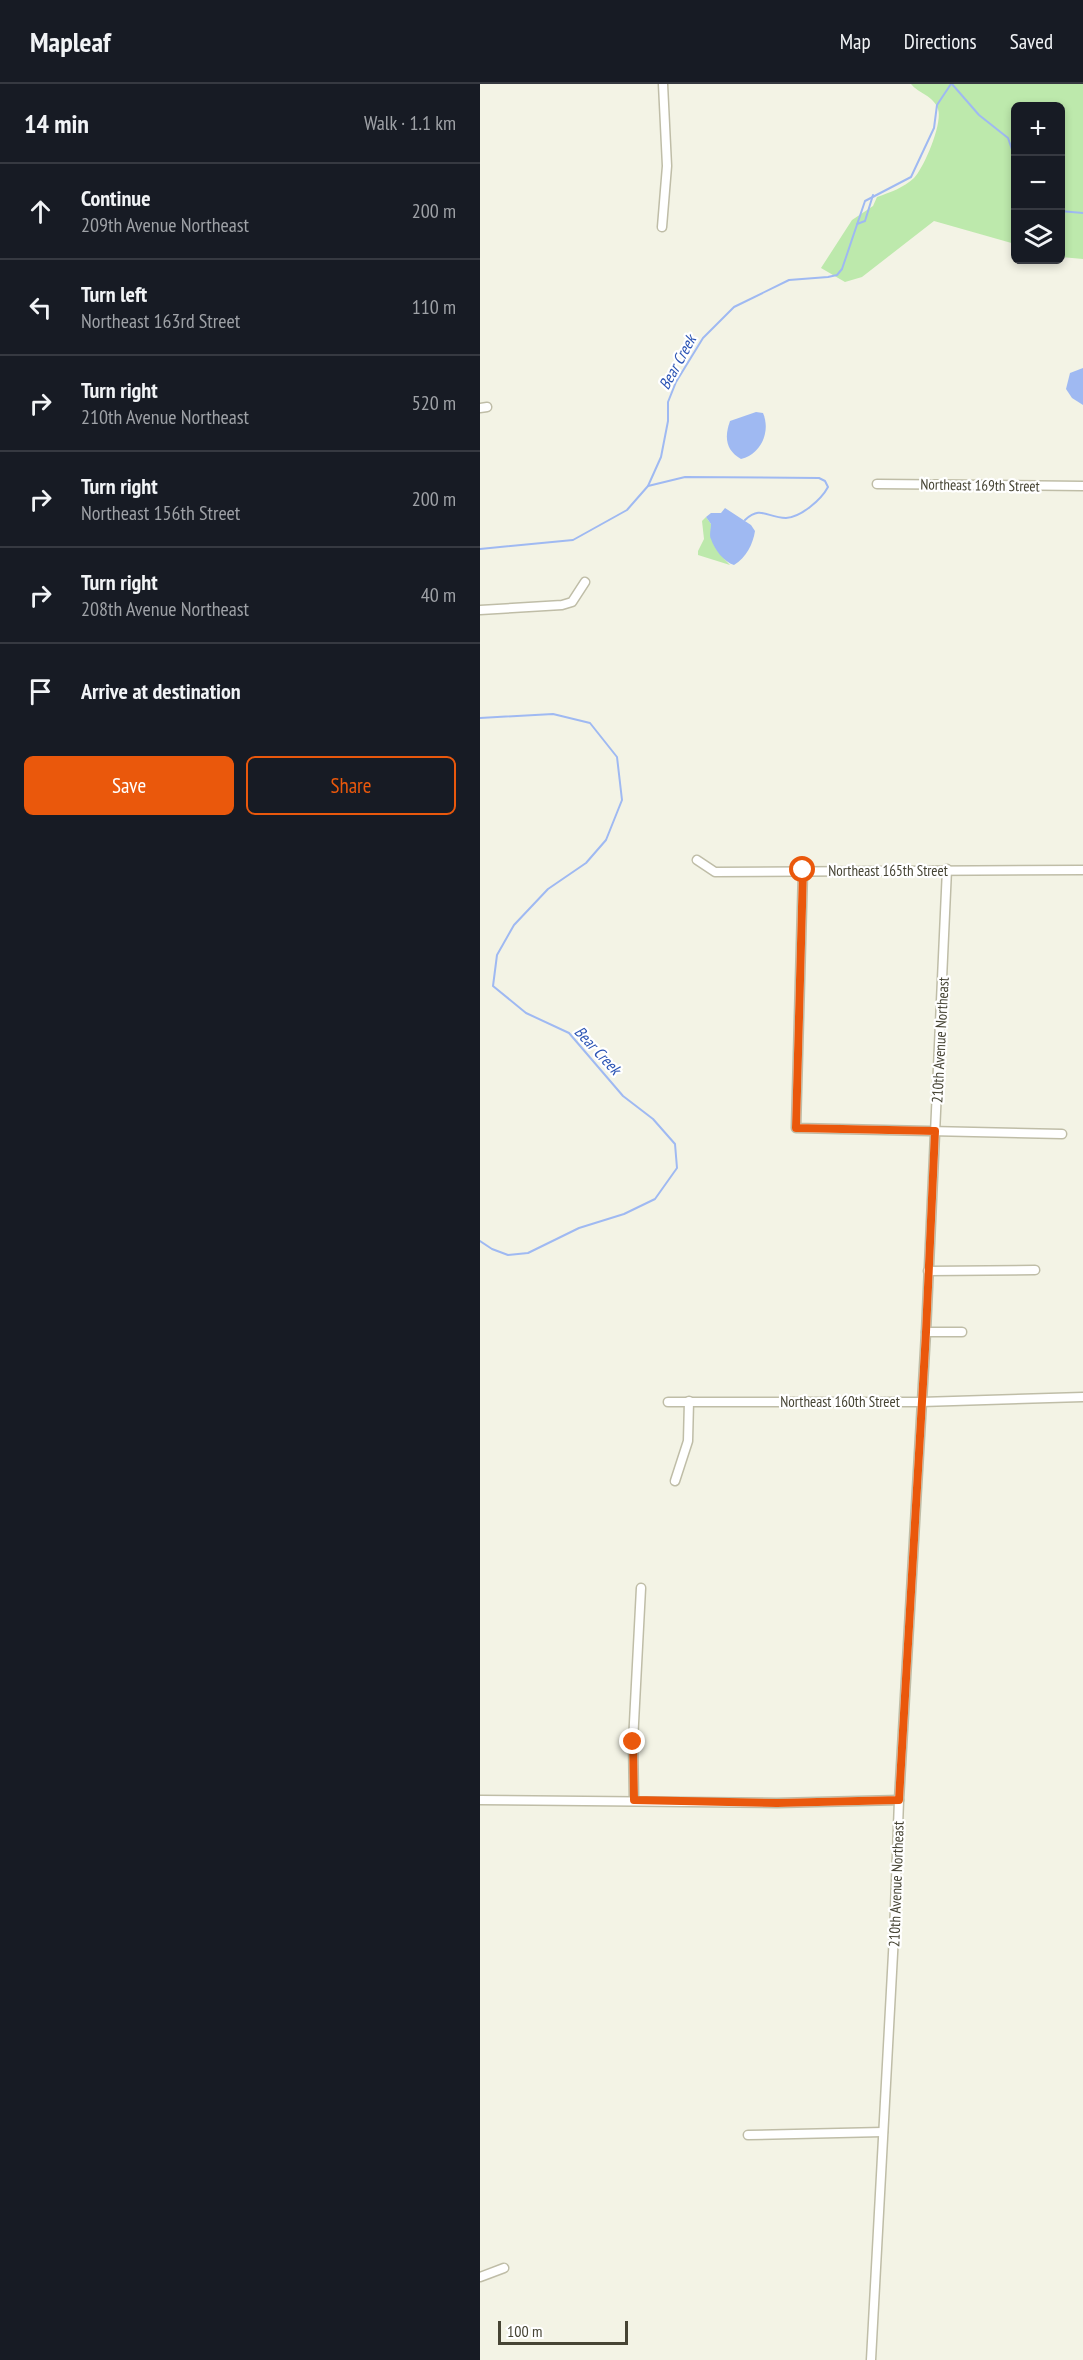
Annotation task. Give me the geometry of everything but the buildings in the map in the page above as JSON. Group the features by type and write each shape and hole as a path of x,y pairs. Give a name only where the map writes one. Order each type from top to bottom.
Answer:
{"street":[{"path":"662,227 667,166 663,84"},
{"name":"Northeast 169th Street","path":"877,484 1083,486"},
{"path":"480,610 562,605 572,602 585,582"},
{"name":"Northeast 165th Street","path":"697,860 714,872 1083,870"},
{"name":"210th Avenue Northeast","path":"871,2360 899,1800 926,1332 947,869"},
{"path":"803,870 796,1128 1062,1134"},
{"path":"928,1271 1035,1270"},
{"path":"926,1332 962,1332"},
{"name":"Northeast 160th Street","path":"668,1402 921,1402 1083,1397"},
{"path":"675,1481 688,1441 689,1401"},
{"path":"634,1800 633,1742 641,1588"},
{"path":"480,1800 777,1803 899,1800"},
{"path":"748,2134 883,2132"},
{"path":"480,2277 504,2268"}],"green space":[{"path":"911,84 1083,84 1083,259 1065,257 1065,102 1011,102 1011,243 934,221 862,277 845,282 821,268 852,220 873,206 877,197 897,189 914,178 923,165 932,145 939,116 933,101"},
{"path":"706,517 711,524 715,546 730,565 698,555 704,539 702,521"}],"water":[{"path":"1083,368 1083,405 1072,398 1066,389 1070,373"},
{"path":"756,412 763,413 765,435 754,452 741,459 729,448 727,433 730,421"},
{"path":"725,508 751,525 755,531 748,550 734,565 723,558 714,547 710,536 711,524 706,517 711,513 721,513"}],"waterway":[{"name":"Bear Creek","path":"480,549 573,540 627,510 648,486 661,457 668,421 668,402 676,382 703,338 734,307 789,280 837,275 842,269 865,201 911,177 934,128 937,105 951,84"},
{"path":"952,84 979,115 1008,138 1014,156"},
{"path":"857,224 865,221 873,195"},
{"path":"1065,211 1083,213"},
{"path":"648,486 685,477 819,478 825,481 828,487 816,502 798,515 786,518 755,513 745,520"},
{"name":"Bear Creek","path":"480,718 553,714 590,723 617,757 622,800 606,840 586,863 548,889 514,925 497,955 493,986 526,1013 569,1033 623,1096 653,1119 675,1144 677,1168 655,1199 624,1214 579,1228 528,1253 508,1255 480,1241"}],"route":[{"path":"633,1742 634,1800 777,1803 899,1800 926,1332 935,1131 796,1128 803,870"}]}
